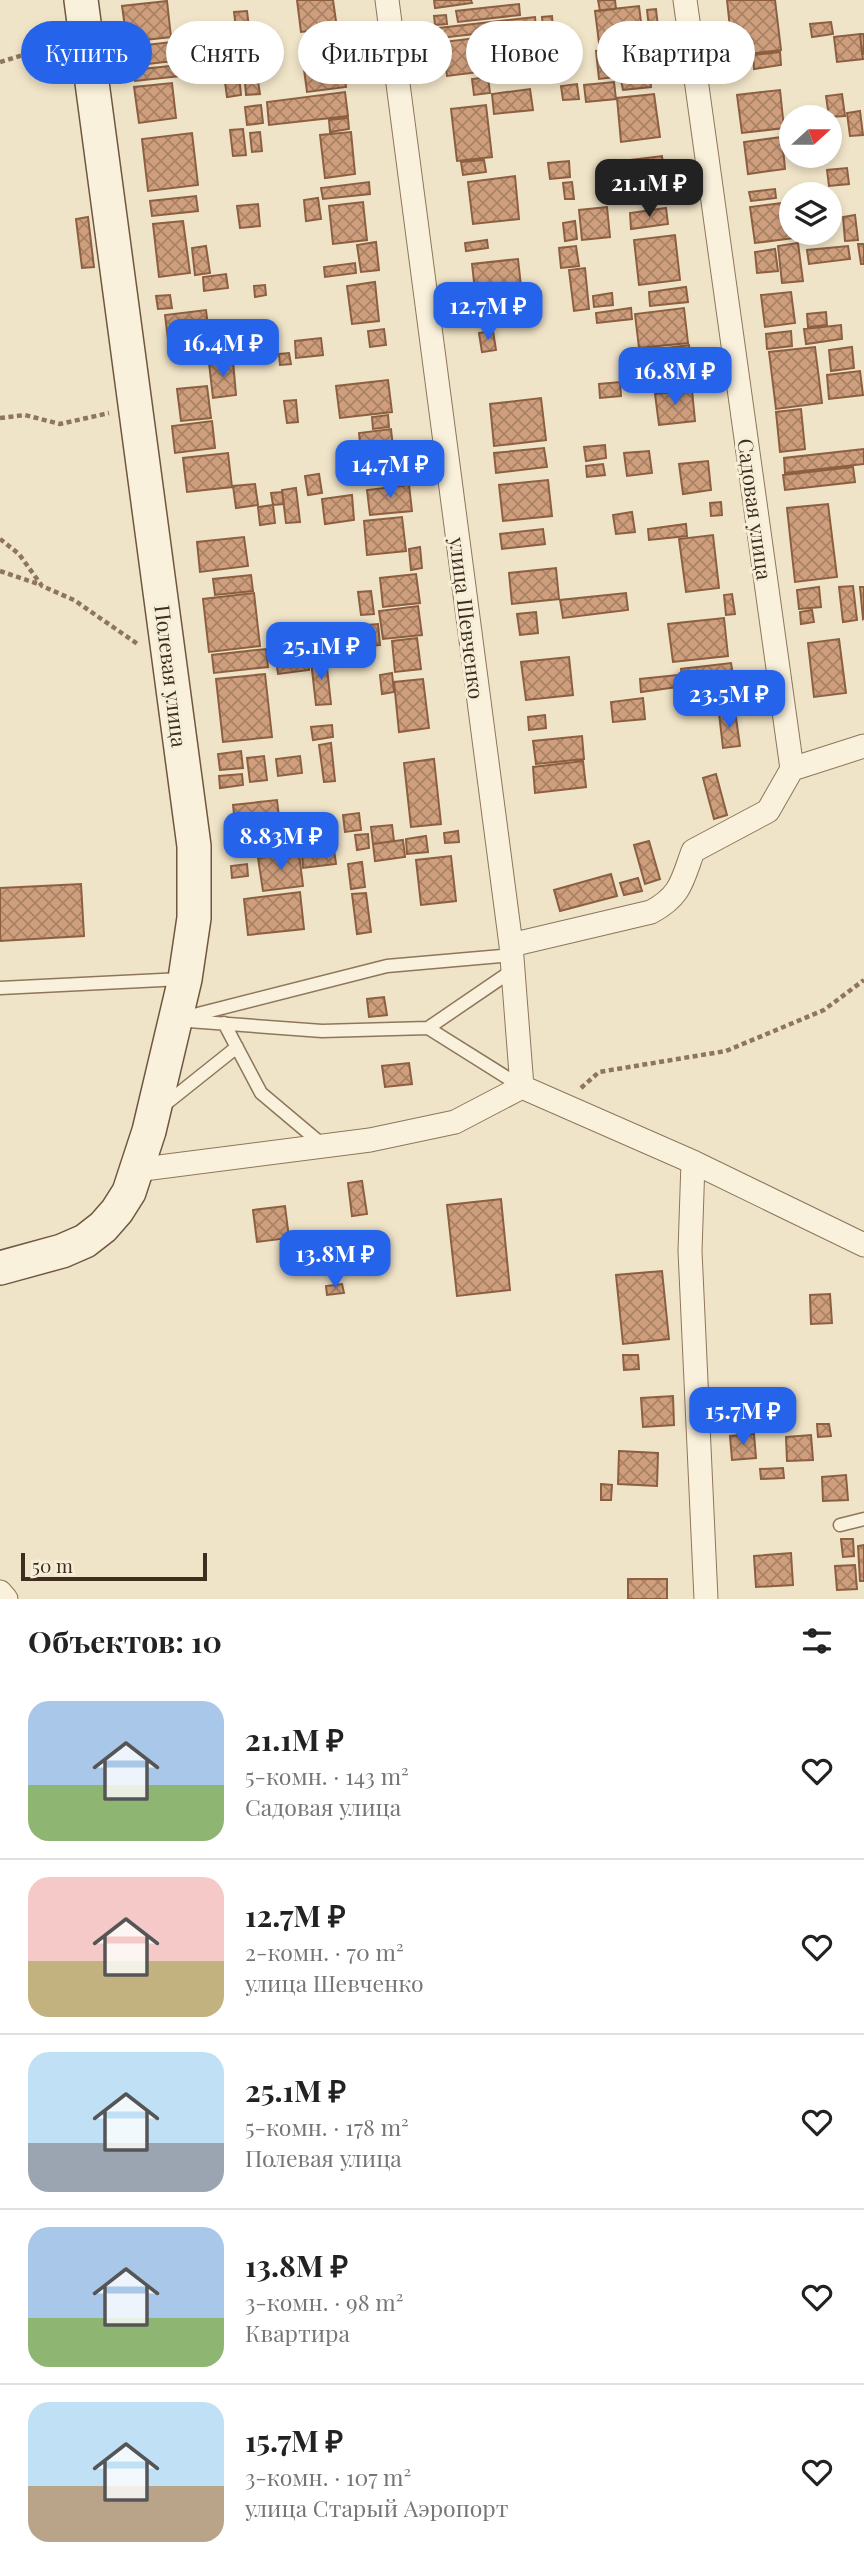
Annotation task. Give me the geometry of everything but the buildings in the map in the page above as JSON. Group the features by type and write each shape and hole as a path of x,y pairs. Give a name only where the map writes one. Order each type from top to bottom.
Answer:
{"street":[{"name":"Полевая улица","path":"81,0 84,21"},
{"name":"улица Шевченко","path":"387,0 512,957 522,1087"},
{"name":"Садовая улица","path":"685,0 792,769"},
{"name":"Полевая улица","path":"0,1268 42,1258 85,1241 103,1227 129,1192 153,1113 185,979 194,918 194,846 92,84"},
{"path":"512,957 651,912 666,904 678,892 693,851 768,811 792,769 864,746"},
{"path":"136,1170 370,1140 455,1122 522,1087 693,1162 864,1245"},
{"path":"693,1162 690,1251 706,1599"},
{"path":"0,1592 6,1599"}],"lane":[{"path":"175,1020 387,966 512,957"},
{"path":"428,1028 512,957"},
{"path":"0,988 185,979"},
{"path":"175,1020 322,1031 428,1028 522,1087"},
{"path":"224,1024 261,1093 324,1146"},
{"path":"153,1113 237,1047"},
{"path":"839,1525 864,1519"}],"path":[{"path":"0,62 21,56"},
{"path":"0,418 25,415 61,424 136,407"},
{"path":"0,540 19,554 42,586"},
{"path":"0,571 74,600 171,668"},
{"path":"562,1105 599,1072 726,1051 824,1010 864,980"}]}
